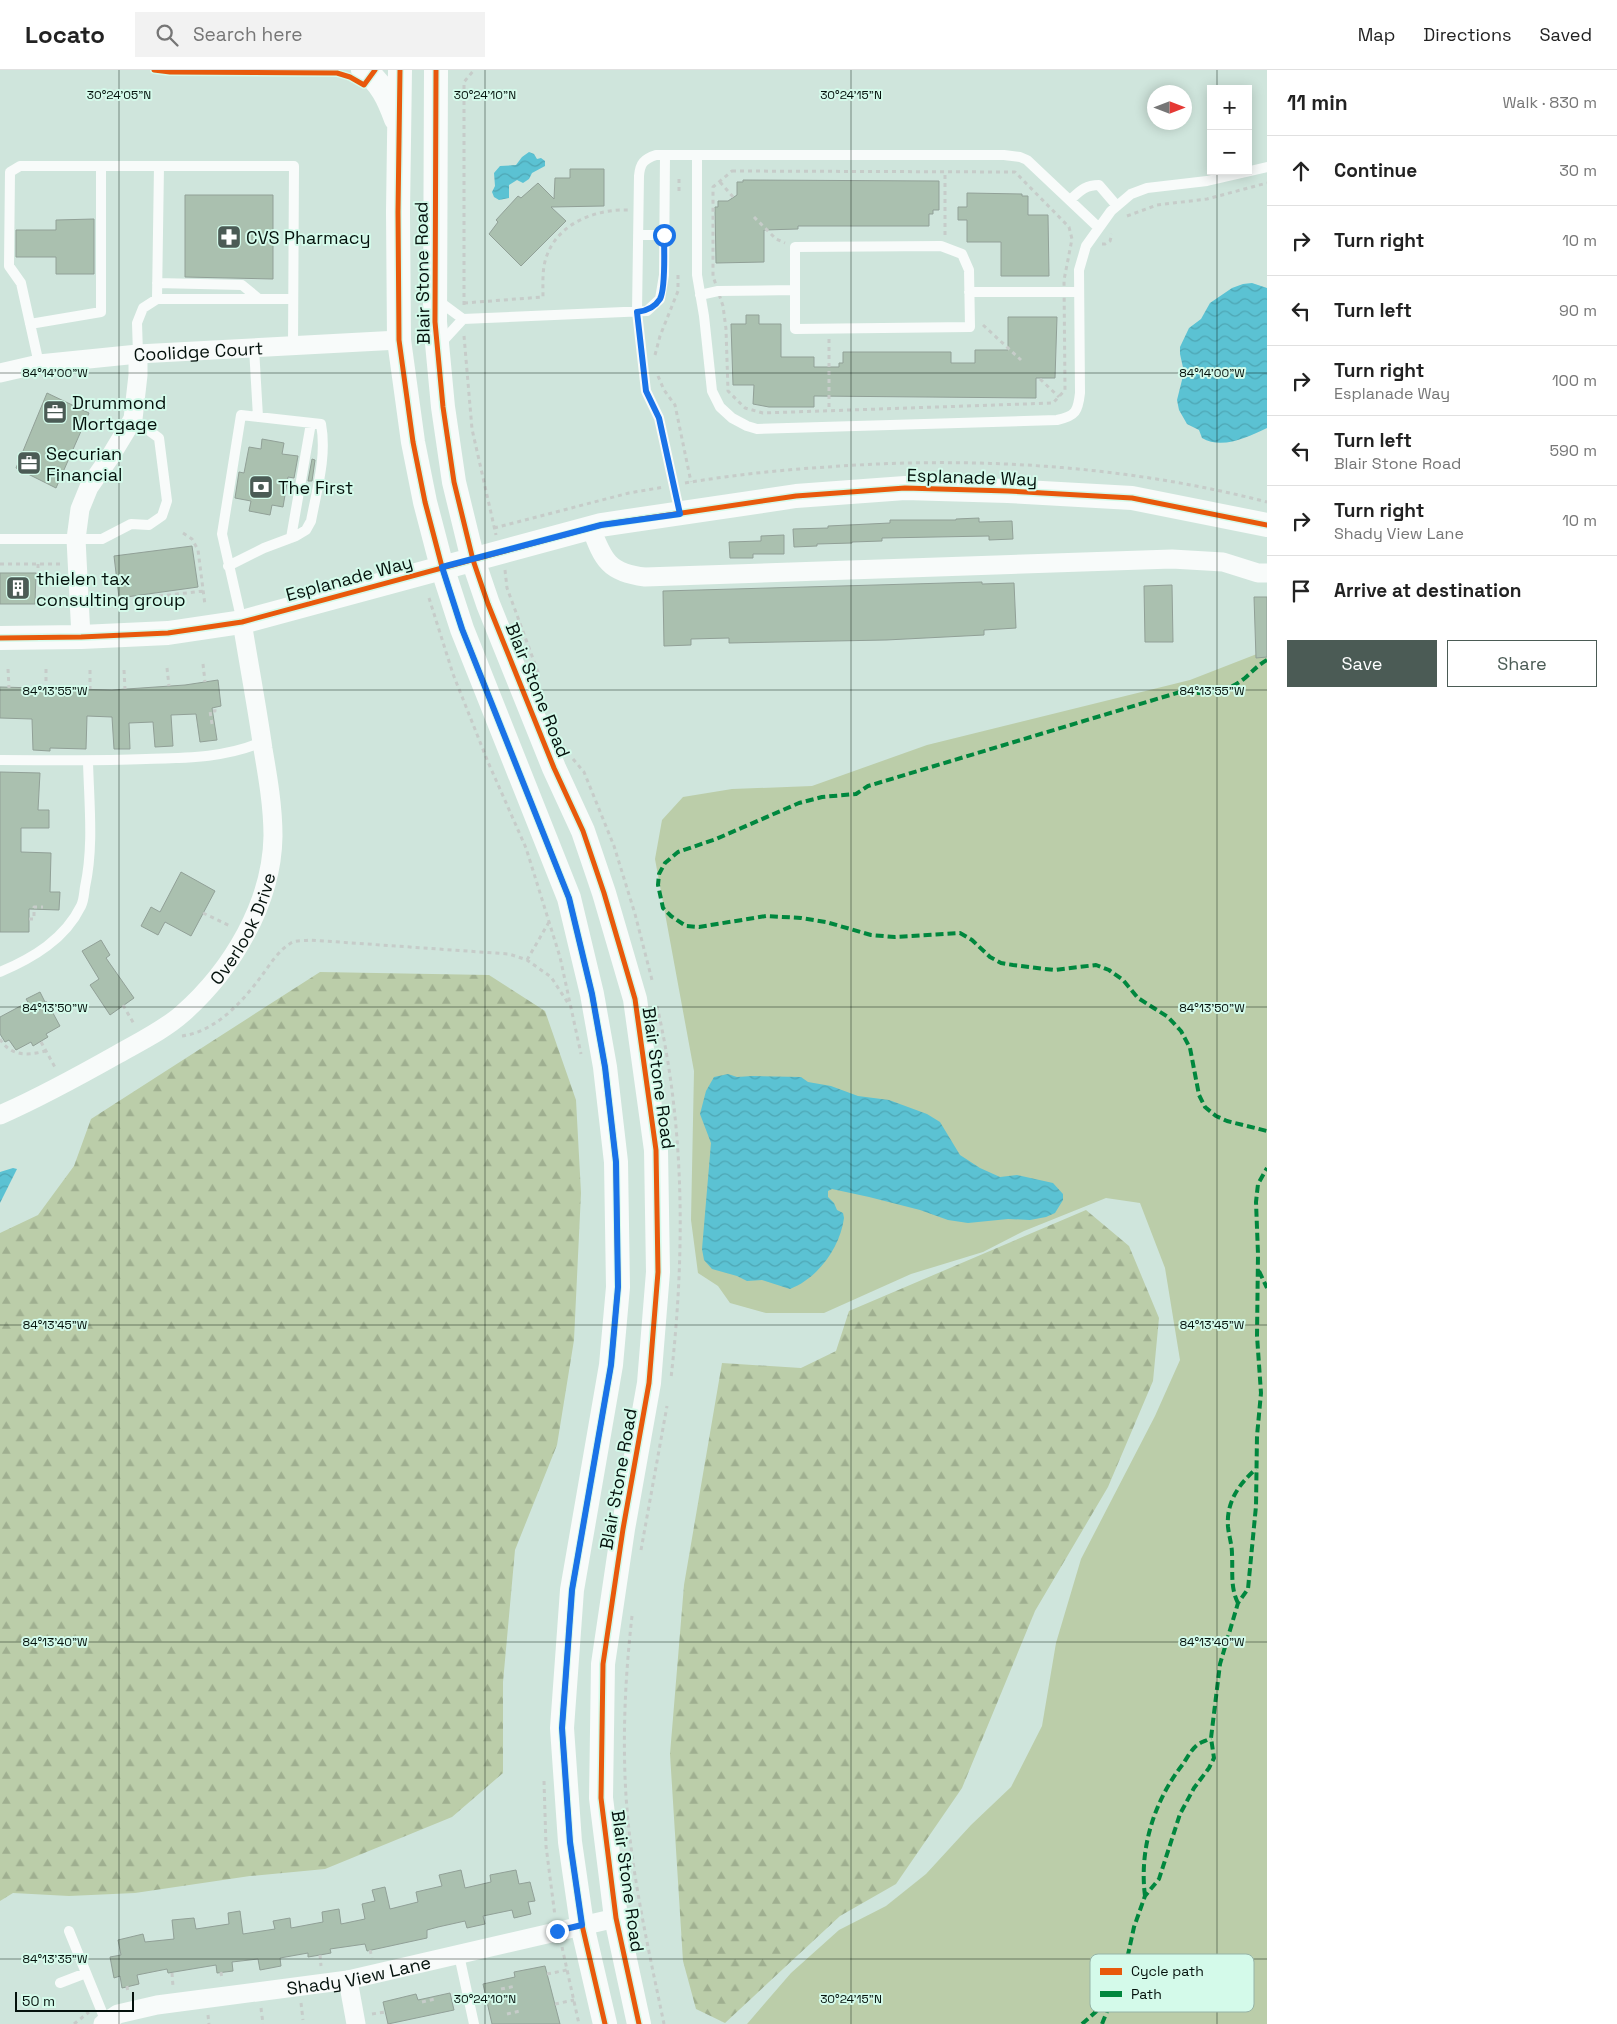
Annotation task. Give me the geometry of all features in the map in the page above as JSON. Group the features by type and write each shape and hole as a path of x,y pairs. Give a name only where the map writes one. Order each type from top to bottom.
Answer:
{"street":[{"path":"363,70 371,75 380,86 390,104 399,129"},
{"name":"Blair Stone Road","path":"400,70 399,340 413,442 425,502 442,567 462,629 569,898 592,994 605,1067 616,1162 618,1287 611,1365 572,1590 562,1728 570,1842 582,1925 605,2024"},
{"name":"Blair Stone Road","path":"436,70 434,298 436,348 454,482 473,560 488,604 554,768 583,830 604,893 635,999 656,1150 658,1272 649,1383 623,1529 603,1664 601,1798 616,1918 639,2024"},
{"path":"399,340 411,346 441,390"},
{"name":"Coolidge Court","path":"0,373 39,364 138,354 399,340"},
{"path":"81,637 76,539 80,509 89,487 133,419 138,375 138,354"},
{"name":"Esplanade Way","path":"0,638 168,633 242,622 591,528 796,496 906,488 1008,491 1132,498 1267,525"},
{"path":"591,528 599,552 608,564 623,573 645,578 1172,559 1223,562 1258,573 1267,572"},
{"name":"Overlook Drive","path":"0,1115 31,1101 136,1044 181,1014 214,981 236,952 261,898 270,862 273,837 272,802 242,622"},
{"name":"Shady View Lane","path":"102,2017 157,2005 348,1980 459,1955 552,1921 582,1925 616,1918"},
{"path":"348,1980 364,2019"}],"lane":[{"path":"680,514 659,418 646,391 637,312 640,165 646,158 656,156 1004,155 1020,157 1027,160 1099,228"},
{"path":"434,298 463,319 647,311 660,299 664,275 666,156"},
{"path":"696,156 696,275 712,391 720,407 732,418 757,429 1057,420 1068,418 1078,407 1080,392 1079,270 1086,246 1112,210 1131,194 1147,188 1206,181 1267,167"},
{"path":"39,364 21,283 9,266 10,172 20,166 294,166 293,346"},
{"path":"30,324 101,312 101,166"},
{"path":"157,299 159,166"},
{"path":"1070,200 1082,189 1090,185 1099,185 1117,206"},
{"path":"638,235 664,235"},
{"path":"941,246 962,254 969,270 970,327 795,329 795,290 795,247 941,246"},
{"path":"157,283 242,285 259,299"},
{"path":"700,295 718,291 795,290"},
{"path":"969,292 1079,292"},
{"path":"138,354 137,323 143,308 157,299 293,299"},
{"path":"436,348 463,319"},
{"path":"254,348 258,417"},
{"path":"242,622 222,534 241,415 316,423"},
{"path":"0,539 102,539 131,524 149,525 162,516 167,502 159,438 133,419"},
{"path":"228,566 306,530 311,521 323,456 324,440 316,423"},
{"path":"291,538 316,423"},
{"path":"0,760 177,759 244,750 262,742"},
{"path":"0,972 20,964 45,949 67,927 82,904 90,851 88,761"},
{"path":"69,1931 102,2017"},
{"path":"459,1955 474,2024"},
{"path":"60,1982 86,1973"}],"path":[{"path":"732,171 1015,172 1069,227 1072,239 1066,264 1064,292 1064,390 1053,403 764,413 745,408 728,391 726,330 723,306 713,276 713,188 720,182 732,171"},
{"path":"945,172 945,234"},
{"path":"679,177 679,194"},
{"path":"720,182 733,197"},
{"path":"1125,218 1129,214 1157,205 1207,199 1267,183"},
{"path":"464,302 543,297 546,257 557,239 573,223 594,213 617,209 638,210"},
{"path":"754,217 776,239 795,247"},
{"path":"1091,240 1105,244 1110,241 1116,227"},
{"path":"656,365 655,355 660,336 678,291 678,264"},
{"path":"970,313 1021,360"},
{"path":"828,329 829,411"},
{"path":"657,375 664,390 675,405 691,482"},
{"path":"1040,379 1058,397"},
{"path":"183,532 192,539 198,550 206,605"},
{"path":"0,564 65,564"},
{"path":"38,564 38,576"},
{"path":"159,596 204,591"},
{"path":"429,598 453,674 488,762 526,848 560,957 582,1059"},
{"path":"203,664 206,682"},
{"path":"167,668 169,686"},
{"path":"8,669 9,688"},
{"path":"46,669 46,688"},
{"path":"90,670 90,689"},
{"path":"124,670 125,689"},
{"path":"212,724 210,711 216,711 216,707"},
{"path":"29,919 34,919 34,907 43,907"},
{"path":"203,913 230,926"},
{"path":"527,960 549,921"},
{"path":"174,1038 191,1035 231,1012 252,988 277,954 292,942 310,940 509,954 527,960 551,977 570,1006"},
{"path":"122,1005 134,1024"},
{"path":"0,1039 4,1046 20,1054 33,1054 45,1051"},
{"path":"41,1042 56,1069"},
{"path":"544,1777 546,1846 552,1921 567,1970 578,2024"},
{"path":"370,1950 372,1958"},
{"path":"320,1955 321,1966"},
{"path":"363,1960 381,1956"},
{"path":"314,1968 330,1965"},
{"path":"547,1974 567,1970"},
{"path":"221,1972 222,1980"},
{"path":"172,1973 173,1987"},
{"path":"213,1982 231,1979"},
{"path":"74,2024 102,2017 129,1993 127,1986"},
{"path":"164,1988 180,1986"},
{"path":"501,1989 516,1986"},
{"path":"422,2002 435,1999"},
{"path":"555,2004 574,2000"},
{"path":"301,2002 303,2020"},
{"path":"260,2008 263,2024"},
{"path":"507,2014 520,2011"},
{"path":"364,2019 385,2012"},
{"path":"208,2014 209,2024"}],"green space":[{"path":"1262,652 1267,652 1267,2024 747,2024 791,1973 839,1930 886,1906 926,1874 971,1825 1011,1787 1042,1726 1056,1643 1081,1559 1155,1416 1180,1360 1165,1268 1140,1203 1106,1198 1024,1231 983,1252 911,1274 824,1313 766,1313 730,1303 718,1286 698,1273 691,1220 694,1071 655,859 662,820 683,797 732,789 812,786 927,745 1190,680"},
{"path":"320,972 489,975 545,1011 576,1100 581,1193 574,1340 557,1445 515,1550 503,1682 503,1773 452,1817 325,1869 250,1876 135,1893 69,1896 13,1893 0,1901 0,1233 38,1215 74,1166 91,1119"},
{"path":"1086,1210 1129,1246 1159,1318 1153,1381 1108,1487 1035,1611 962,1788 896,1884 840,1916 725,2023 696,2009 683,1961 670,1754 684,1585 722,1363 801,1368 836,1351 849,1311"}],"water":[{"path":"529,152 534,154 537,159 541,158 545,161 545,166 532,173 529,179 523,183 517,180 509,185 509,198 499,200 494,197 492,192 495,186 494,173 500,166 516,165"},
{"path":"1252,283 1267,288 1267,428 1235,441 1218,443 1202,438 1199,430 1187,424 1179,410 1177,400 1184,372 1180,347 1189,328 1201,319 1210,303 1232,288"},
{"path":"728,1074 737,1077 801,1077 808,1082 831,1086 858,1096 889,1100 927,1114 940,1122 960,1155 980,1168 1000,1177 1017,1175 1053,1183 1063,1194 1063,1200 1055,1213 1046,1217 1030,1220 1008,1219 968,1223 948,1220 920,1210 832,1189 828,1191 828,1197 834,1203 837,1210 843,1213 842,1229 833,1251 826,1261 800,1284 790,1289 762,1280 747,1281 712,1269 704,1260 702,1249 711,1143 700,1114 706,1091 714,1077"},
{"path":"13,1168 17,1169 0,1203 0,1172"}],"building":[{"path":"570,169 604,169 604,206 551,207 566,221 521,266 489,234 498,222 496,220 518,196 521,198 538,183 554,199 555,178 570,178"},
{"path":"743,180 939,181 939,210 933,210 933,214 929,214 929,226 798,226 798,229 764,230 764,262 716,263 715,207 718,207 718,201 728,201 737,195 737,182 743,182"},
{"path":"967,193 1022,194 1022,196 1028,196 1028,215 1048,215 1049,276 1001,276 1001,242 967,242 967,220 958,220 958,207 967,207"},
{"name":"CVS Pharmacy","path":"185,195 273,195 273,279 185,277"},
{"path":"94,219 94,274 56,274 56,257 16,257 16,230 56,230 56,220"},
{"path":"746,315 759,315 759,324 781,324 781,357 814,357 814,367 839,367 839,363 843,363 843,352 951,352 951,363 975,363 975,350 1008,350 1008,317 1057,317 1055,378 1036,378 1036,398 814,396 814,407 769,407 753,404 754,385 733,385 731,324 746,324"},
{"path":"47,393 89,413 56,488 16,468"},
{"name":"The First","path":"262,439 284,443 282,454 298,456 294,478 288,477 283,507 272,505 270,515 249,511 251,501 235,498 239,472 244,473 249,447 261,449"},
{"path":"312,459 315,460 312,481 308,481"},
{"path":"979,518 979,522 1012,521 1013,539 989,540 989,536 882,538 882,541 794,547 793,529 890,523 890,520"},
{"path":"784,535 784,554 753,554 753,558 730,558 729,542 761,541 761,536"},
{"path":"192,546 198,587 119,598 114,556"},
{"name":"thielen tax consulting group","path":"0,573 36,573 35,604 0,604"},
{"path":"982,582 982,584 1014,583 1016,628 984,630 984,635 886,640 729,643 729,638 691,639 691,645 664,646 663,591"},
{"path":"1172,585 1173,642 1145,642 1144,586"},
{"path":"1254,597 1267,597 1267,657 1256,658"},
{"path":"218,680 221,706 212,708 217,740 200,742 196,714 171,715 173,746 155,747 153,722 129,723 130,749 114,749 112,717 87,716 86,749 50,748 50,751 33,750 32,719 0,718 0,687 112,690 185,685"},
{"path":"0,772 40,773 38,810 49,810 49,828 21,828 21,852 51,853 50,892 60,892 59,910 29,909 29,932 0,932"},
{"path":"181,872 215,891 191,936 165,922 158,935 141,926 151,907 160,912"},
{"path":"101,940 110,955 106,958 134,998 110,1015 90,985 99,979 82,951"},
{"path":"40,992 60,1026 46,1034 48,1037 33,1046 31,1042 16,1050 9,1040 5,1042 0,1034 0,1017 28,1002 26,999"},
{"path":"461,1870 465,1888 491,1882 490,1875 516,1870 519,1884 530,1882 535,1901 528,1902 531,1914 514,1918 512,1910 483,1916 485,1924 467,1928 465,1921 427,1930 427,1938 367,1951 365,1944 330,1949 331,1953 308,1957 308,1953 280,1958 281,1966 260,1970 258,1959 232,1962 233,1971 217,1973 216,1965 168,1973 167,1969 137,1975 139,1984 122,1988 120,1976 114,1978 110,1957 121,1955 118,1940 143,1934 145,1942 174,1939 172,1920 194,1918 196,1929 229,1924 228,1913 240,1911 243,1934 275,1929 273,1921 290,1918 291,1928 323,1922 322,1912 339,1909 341,1924 365,1919 362,1904 375,1901 372,1890 385,1887 390,1909 418,1902 416,1892 442,1886 439,1875"},
{"path":"545,1966 560,2024 492,2024 483,1984 515,1977 514,1972"},
{"path":"450,1993 454,2010 388,2024 383,2002 416,1994 418,2000"}],"marked path":[{"path":"1267,660 1245,678 1222,690 1206,693 1180,692 868,786 856,794 822,797 799,803 716,839 678,852 665,863 659,874 658,885 663,908 686,926 699,927 766,916 826,922 871,935 895,937 960,933 972,940 990,957 1001,963 1054,970 1096,965 1109,970 1123,980 1138,998 1168,1017 1181,1031 1190,1048 1199,1095 1205,1107 1216,1116 1227,1121 1267,1131"},
{"path":"1128,1954 1134,1927 1145,1896 1159,1879 1180,1814 1194,1788 1214,1758 1211,1738 1220,1664 1238,1603 1248,1589 1256,1506 1257,1436 1261,1393 1257,1336 1258,1254 1256,1202 1258,1184 1267,1168"},
{"path":"1259,1271 1267,1288"},
{"path":"1238,1603 1233,1585 1232,1551 1228,1527 1229,1510 1239,1487 1256,1469"},
{"path":"1145,1896 1144,1861 1151,1826 1157,1810 1173,1778 1191,1752 1197,1745 1211,1738"},
{"path":"1082,2024 1096,2012"},
{"path":"1102,2024 1107,2012"}],"cycle path":[{"path":"154,70 170,72 337,73 350,77 364,85 375,70"},
{"path":"400,70 399,340 413,442 425,502 442,567 462,629 569,898 592,994 605,1067 616,1162 618,1287 611,1365 572,1590 562,1728 570,1842 582,1925 605,2024"},
{"path":"436,70 435,322 443,407 454,482 473,560 488,604 554,768 583,831 604,893 635,999 656,1150 658,1272 649,1383 623,1529 603,1664 601,1798 616,1918 639,2024"},
{"path":"0,638 168,633 242,622 601,525 796,496 905,488 1008,491 1132,498 1267,525"}],"place":[{"name":"CVS Pharmacy","path":"229,237"},
{"name":"Drummond Mortgage","path":"55,412"},
{"name":"Securian Financial","path":"29,463"},
{"name":"The First","path":"261,487"},
{"name":"thielen tax consulting group","path":"18,588"}],"route":[{"path":"557,1931 582,1925 570,1842 562,1728 572,1590 611,1365 618,1287 616,1162 605,1067 592,994 569,898 502,725 462,629 442,567 601,525 680,514 659,418 646,391 637,312 647,311 660,299 664,275 664,235"}]}
